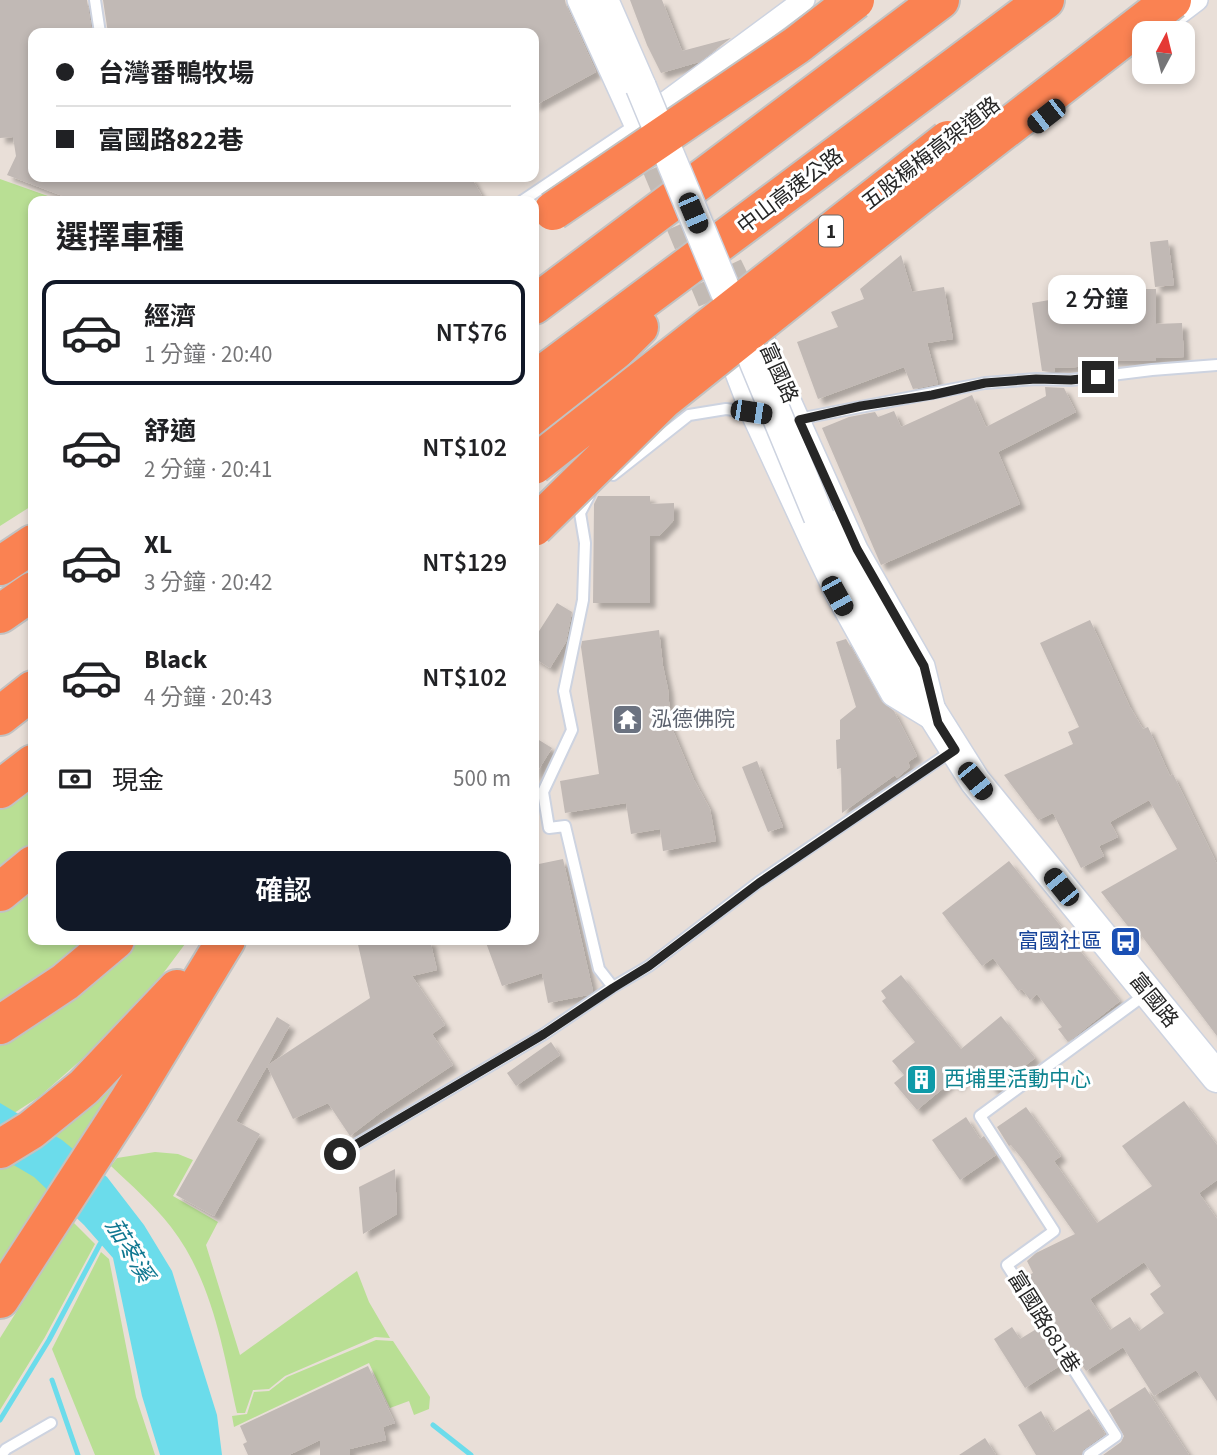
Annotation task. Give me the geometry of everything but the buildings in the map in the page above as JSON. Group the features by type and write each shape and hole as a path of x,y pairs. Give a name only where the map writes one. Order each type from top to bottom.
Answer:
{"highway":[{"path":"539,213 797,45 855,0"},
{"path":"539,300 940,0"},
{"name":"中山高速公路","path":"539,377 1045,0"},
{"name":"五股楊梅高架道路","path":"539,460 893,182 1131,0"},
{"path":"539,522 663,400 919,196 1172,0"},
{"path":"539,428 746,223"},
{"path":"0,565 28,547"},
{"path":"0,614 28,594"},
{"path":"0,689 28,668"},
{"path":"0,716 28,694"},
{"path":"0,789 28,768"},
{"path":"0,892 28,869"},
{"path":"0,1025 65,982 109,945"},
{"path":"0,1149 31,1130 84,1087 183,983 215,945"},
{"path":"0,1299 129,1100 223,945"}],"street":[{"path":"600,0 650,97"},
{"path":"600,0 635,125"},
{"path":"635,125 650,97 804,0"},
{"path":"1169,21 1197,0"},
{"path":"731,359 764,339 1132,49"},
{"name":"富國路","path":"650,97 819,517 890,646 975,781 1217,1077"},
{"name":"富國路","path":"743,288 857,549 924,666 938,723"},
{"name":"富國路","path":"712,311 751,412 837,596 892,695 938,723"}],"lane":[{"path":"95,0 99,28"},
{"path":"539,212 635,125"},
{"path":"613,988 599,969 565,826 549,828 543,792 572,730 564,691 583,600 585,543 580,513 590,492 689,415 726,410 799,420 985,383 1036,379 1071,380 1217,365"},
{"path":"340,1154 544,1034 649,966 759,883 955,750"},
{"name":"富國路681巷","path":"1089,1455 1116,1436 1007,1265 1054,1231 980,1116 1148,993"},
{"path":"1,1455 6,1449 51,1423"}],"green space":[{"path":"0,179 48,196 28,196 28,508 0,526"},
{"path":"28,788 28,945 184,945 150,991 89,1053 39,1097 0,1122 0,809"},
{"path":"117,1081 0,1263 0,1165"},
{"path":"155,1152 178,1154 193,1160 173,1196 218,1222 206,1245 240,1355 357,1271 369,1302 390,1338 375,1337 285,1376 269,1389 253,1390 245,1413 237,1413 214,1316 197,1269 171,1227 111,1166 117,1158"},
{"path":"73,1222 95,1244 45,1337 0,1410 0,1338"},
{"path":"101,1252 109,1259 136,1397 155,1455 95,1455 52,1349"},
{"path":"376,1340 393,1341 430,1397 429,1409 414,1415 409,1401 390,1408 369,1363 234,1427 232,1416 247,1414 254,1392 269,1391 287,1377"}],"water":[{"name":"茄苳溪","path":"0,1103 62,1140 107,1177 144,1225 172,1271 217,1415 222,1455 160,1455 142,1396 113,1258 84,1225 34,1177 0,1157"}],"waterway":[{"name":"茄苳溪","path":"0,1420 49,1340 100,1244"},
{"path":"52,1380 78,1455"},
{"path":"433,1425 471,1455"}],"tunnel":[{"path":"641,140 712,311"},
{"path":"718,236 743,288"}],"place":[{"name":"泓德佛院","path":"628,719"},
{"name":"富國社區","path":"1125,941"},
{"name":"西埔里活動中心","path":"921,1079"}],"route":[{"path":"340,1154 544,1034 649,966 759,883 955,750 938,723 924,666 857,549 799,420 985,383 1098,377"}]}
